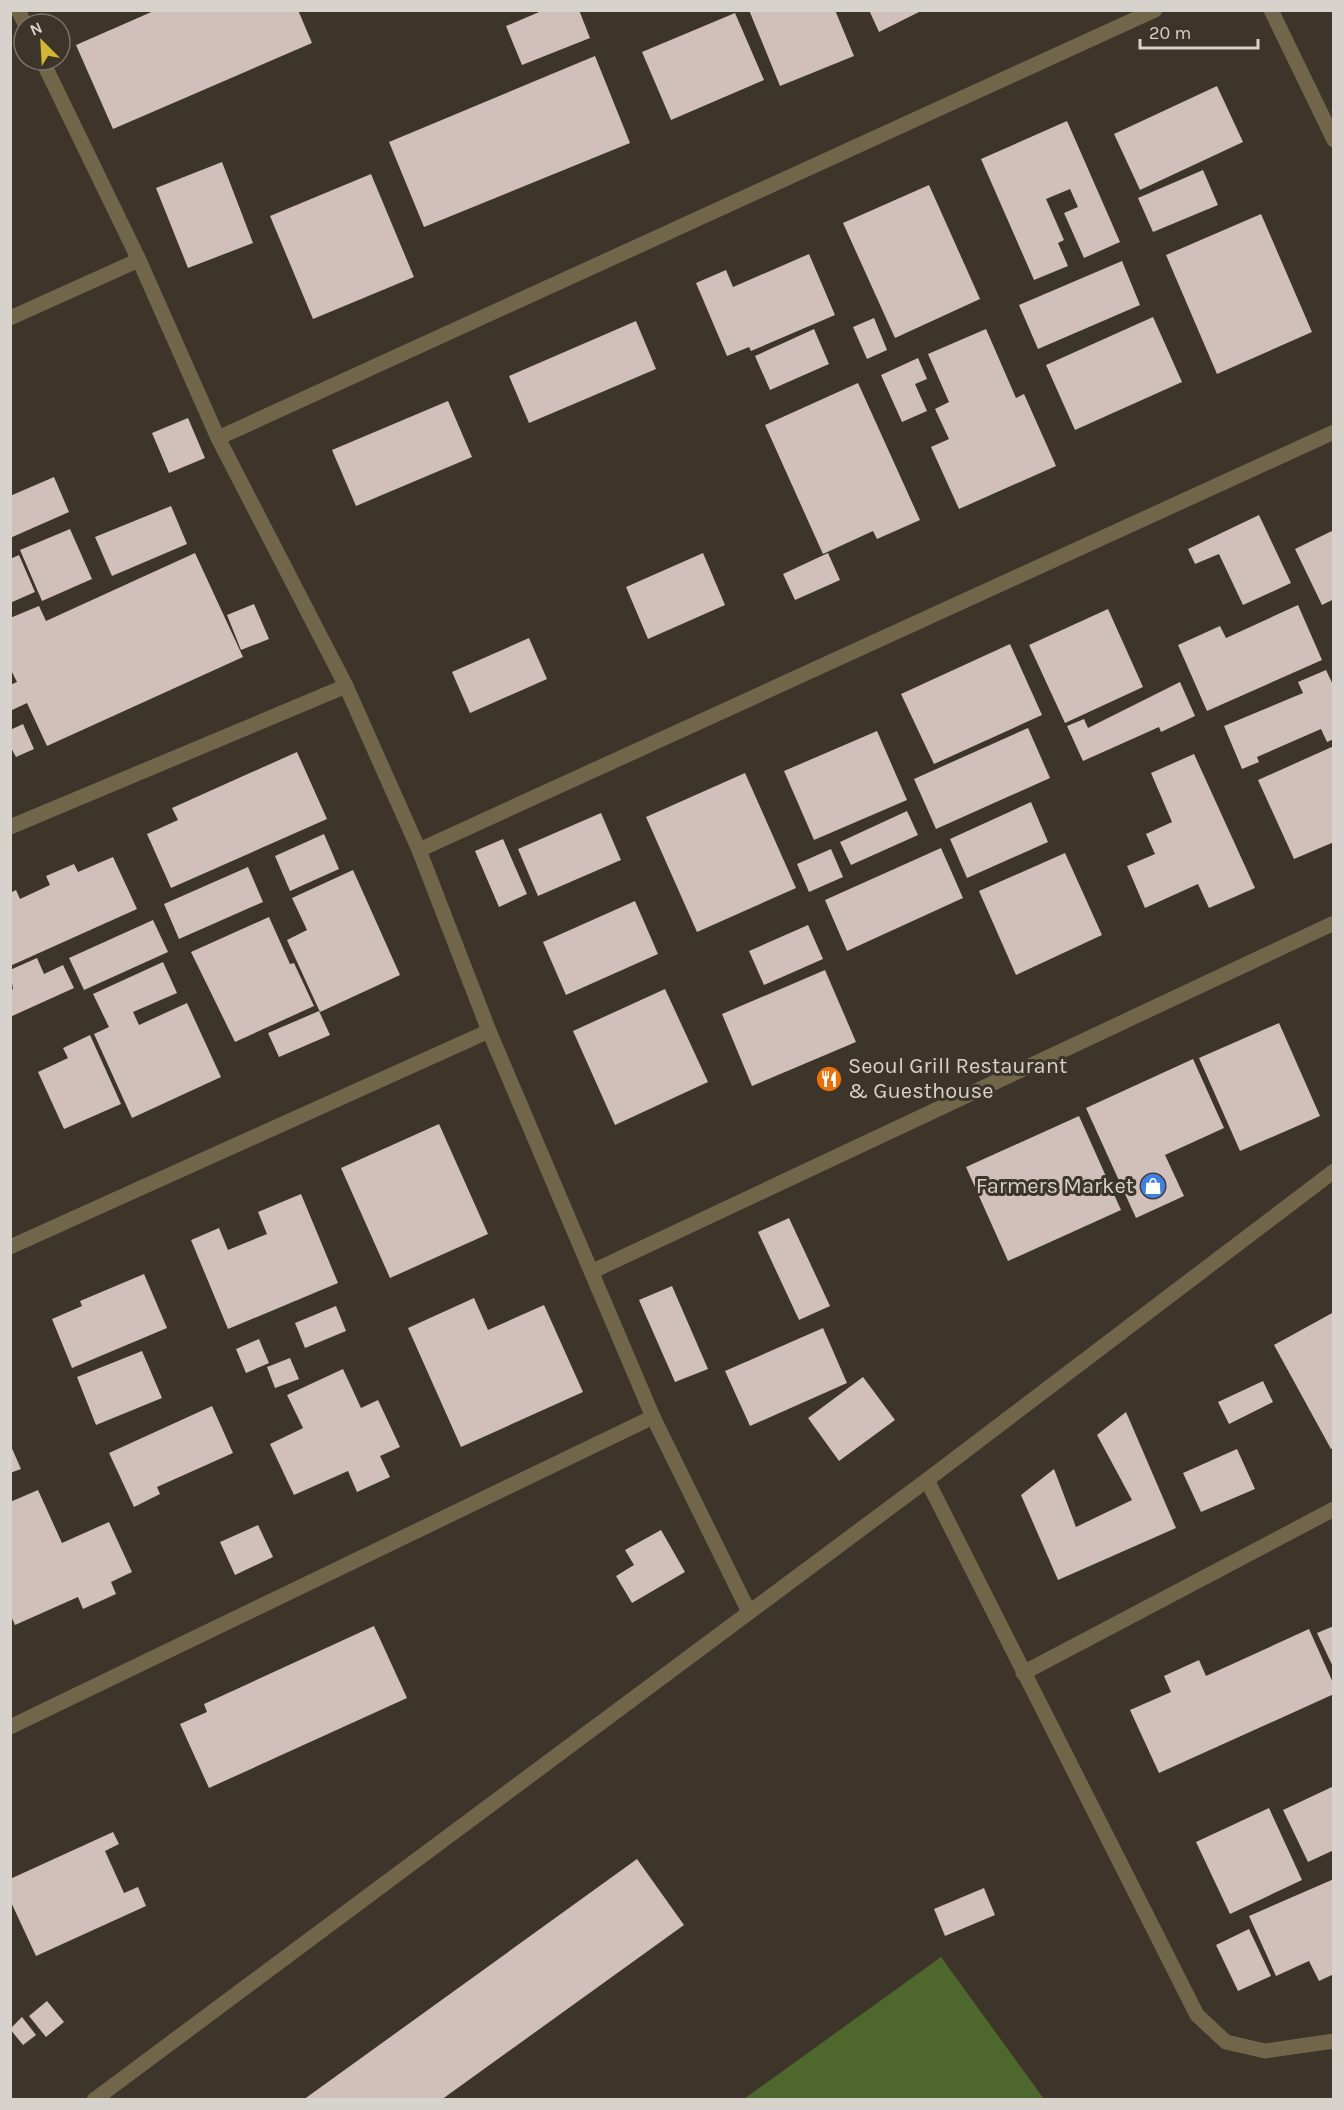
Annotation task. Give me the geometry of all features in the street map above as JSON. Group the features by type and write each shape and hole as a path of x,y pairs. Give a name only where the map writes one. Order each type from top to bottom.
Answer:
{"street":[{"path":"218,438 1155,10"},
{"path":"1270,10 1334,140"},
{"path":"48,72 139,261 218,438 346,686 419,850 489,1030 653,1416 749,1612"},
{"path":"10,318 139,261"},
{"path":"419,850 1334,432"},
{"path":"10,827 346,686"},
{"path":"593,1271 1334,923"},
{"path":"10,1247 489,1030"},
{"path":"94,2100 927,1480 1334,1171"},
{"path":"10,1727 653,1416"},
{"path":"927,1480 1197,2015 1226,2042 1265,2051 1334,2042"},
{"path":"1023,1673 1334,1509"}],"green space":[{"path":"941,1957 1044,2099 744,2099"}],"building":[{"path":"156,10 298,10 312,43 113,129 76,45"},
{"path":"544,10 579,10 590,38 522,65 506,26"},
{"path":"749,10 835,10 854,56 780,86"},
{"path":"869,10 923,10 879,32"},
{"path":"735,13 764,80 671,120 642,52"},
{"path":"595,56 630,143 424,227 389,142"},
{"path":"1217,86 1243,142 1140,190 1114,134"},
{"path":"1067,121 1120,242 1084,258 1064,213 1078,207 1070,189 1046,199 1064,240 1058,243 1068,266 1034,280 981,159"},
{"path":"222,162 253,243 188,268 156,188"},
{"path":"1203,170 1218,205 1153,232 1138,198"},
{"path":"371,174 414,277 313,319 270,216"},
{"path":"929,185 980,299 895,338 843,223"},
{"path":"1261,214 1312,332 1217,374 1166,255"},
{"path":"809,254 835,315 751,351 749,347 727,356 696,283 726,270 733,287"},
{"path":"1122,261 1140,305 1038,349 1019,305"},
{"path":"1153,317 1182,382 1075,430 1046,365"},
{"path":"874,318 887,350 867,359 853,327"},
{"path":"636,321 656,369 529,423 509,376"},
{"path":"814,329 829,364 770,390 755,356"},
{"path":"986,329 1016,398 1024,394 1056,466 959,509 931,447 949,439 935,409 949,402 928,354"},
{"path":"918,358 927,379 915,384 927,411 902,422 881,375"},
{"path":"858,383 920,520 877,539 873,531 823,554 765,425"},
{"path":"448,401 472,457 356,506 332,450"},
{"path":"188,418 205,458 169,473 152,433"},
{"path":"54,477 69,512 10,538 10,496"},
{"path":"171,506 187,544 112,576 95,537"},
{"path":"1259,515 1291,583 1243,605 1219,554 1195,564 1188,549"},
{"path":"70,529 92,579 42,601 20,550"},
{"path":"1334,530 1334,599 1322,605 1295,549"},
{"path":"195,553 243,657 47,746 27,703 10,711 10,685 17,682 10,668 10,618 39,606 46,621"},
{"path":"703,553 725,605 648,639 626,587"},
{"path":"828,553 840,580 795,600 783,574"},
{"path":"19,555 35,592 10,603 10,559"},
{"path":"254,604 269,639 241,650 227,615"},
{"path":"1298,605 1322,660 1207,711 1178,645 1220,626 1226,638"},
{"path":"1108,609 1143,687 1065,723 1029,645"},
{"path":"529,638 547,679 470,713 452,672"},
{"path":"1010,644 1042,715 934,764 901,694"},
{"path":"1326,670 1334,687 1334,739 1327,742 1321,729 1257,757 1259,762 1242,769 1224,726 1303,693 1298,682"},
{"path":"1180,682 1195,716 1161,732 1159,727 1083,761 1067,726 1084,719 1088,728"},
{"path":"23,724 34,749 16,757 10,746 10,730"},
{"path":"1028,728 1050,778 936,829 914,779"},
{"path":"877,731 907,800 814,840 784,771"},
{"path":"1334,746 1334,842 1294,859 1258,780"},
{"path":"297,752 327,819 171,888 147,834 178,820 172,808"},
{"path":"1194,754 1255,888 1209,908 1198,884 1145,908 1127,866 1155,854 1146,834 1172,822 1151,773"},
{"path":"745,773 796,888 697,932 646,817"},
{"path":"1031,802 1048,842 967,878 950,839"},
{"path":"907,811 918,835 851,865 840,842"},
{"path":"601,813 621,860 538,896 518,849"},
{"path":"324,834 339,869 290,891 275,856"},
{"path":"503,839 527,894 499,907 475,851"},
{"path":"941,848 963,898 847,951 825,900"},
{"path":"831,849 843,877 809,892 797,864"},
{"path":"1065,853 1102,935 1016,975 979,891"},
{"path":"113,857 137,909 10,966 10,893 16,890 20,899 50,885 46,876 74,864 78,872"},
{"path":"248,867 263,902 179,939 164,904"},
{"path":"353,870 400,975 320,1012 287,940 307,930 292,898"},
{"path":"635,901 658,954 566,995 543,942"},
{"path":"269,917 290,964 294,963 314,1006 235,1042 191,952"},
{"path":"153,920 168,952 84,990 69,958"},
{"path":"808,925 823,959 764,985 749,951"},
{"path":"37,958 44,974 63,965 74,988 10,1017 10,990 13,989 10,970"},
{"path":"163,962 177,993 133,1012 139,1025 187,1003 221,1077 132,1118 94,1034 109,1027 93,994"},
{"path":"825,970 856,1042 752,1086 722,1014"},
{"path":"665,989 708,1082 615,1125 573,1031"},
{"path":"319,1011 330,1035 279,1057 268,1033"},
{"path":"1279,1023 1320,1116 1240,1151 1199,1058"},
{"path":"90,1035 121,1104 64,1129 38,1072 68,1058 63,1048"},
{"path":"1193,1059 1224,1128 1165,1155 1184,1196 1136,1218 1086,1108"},
{"path":"1079,1116 1121,1210 1008,1261 966,1167"},
{"path":"439,1124 488,1234 390,1278 341,1168"},
{"path":"301,1194 338,1283 228,1329 191,1240 219,1228 228,1250 267,1234 258,1212"},
{"path":"789,1218 830,1306 799,1320 758,1232"},
{"path":"144,1274 167,1328 72,1368 52,1319 82,1306 80,1301"},
{"path":"672,1286 708,1369 675,1382 639,1300"},
{"path":"474,1298 488,1330 544,1305 583,1392 461,1447 408,1328"},
{"path":"336,1306 346,1331 305,1348 295,1323"},
{"path":"1334,1312 1334,1448 1331,1449 1274,1345"},
{"path":"823,1328 847,1383 750,1426 725,1371"},
{"path":"259,1339 269,1363 246,1373 236,1349"},
{"path":"142,1351 162,1398 96,1425 77,1377"},
{"path":"290,1358 299,1379 275,1388 267,1367"},
{"path":"343,1369 361,1408 378,1400 400,1447 380,1456 390,1477 357,1492 348,1471 294,1495 270,1444 303,1428 287,1395"},
{"path":"863,1377 895,1420 839,1461 808,1418"},
{"path":"1263,1381 1273,1402 1229,1424 1218,1402"},
{"path":"212,1406 233,1453 157,1487 160,1494 134,1507 109,1453"},
{"path":"1126,1412 1176,1528 1058,1580 1021,1495 1054,1469 1076,1527 1132,1500 1097,1435"},
{"path":"10,1444 21,1469 10,1473"},
{"path":"1237,1449 1255,1489 1201,1512 1183,1473"},
{"path":"38,1490 62,1543 109,1522 132,1572 111,1582 116,1594 83,1609 78,1597 15,1625 10,1614 10,1502"},
{"path":"258,1525 273,1557 235,1575 220,1542"},
{"path":"661,1530 685,1572 632,1603 616,1576 634,1565 625,1550"},
{"path":"374,1626 407,1698 209,1788 180,1724 207,1712 204,1704"},
{"path":"1334,1626 1334,1669 1317,1633"},
{"path":"1309,1629 1334,1685 1334,1694 1159,1773 1130,1710 1171,1692 1164,1676 1199,1660 1206,1676"},
{"path":"1334,1786 1334,1850 1308,1862 1283,1810"},
{"path":"1269,1808 1302,1880 1230,1914 1196,1842"},
{"path":"113,1832 119,1844 105,1851 124,1893 138,1887 146,1906 36,1956 10,1900 10,1879"},
{"path":"637,1859 684,1925 441,2100 303,2100"},
{"path":"1334,1879 1334,1974 1319,1981 1309,1961 1276,1976 1249,1916"},
{"path":"984,1888 995,1915 945,1936 934,1909"},
{"path":"1249,1929 1271,1976 1238,1991 1216,1945"},
{"path":"47,2001 64,2022 46,2037 29,2016"},
{"path":"22,2017 36,2035 23,2045 10,2029"}],"place":[{"name":"Seoul Grill Restaurant & Guesthouse","path":"829,1079"},
{"name":"Farmers Market","path":"1153,1186"}]}
